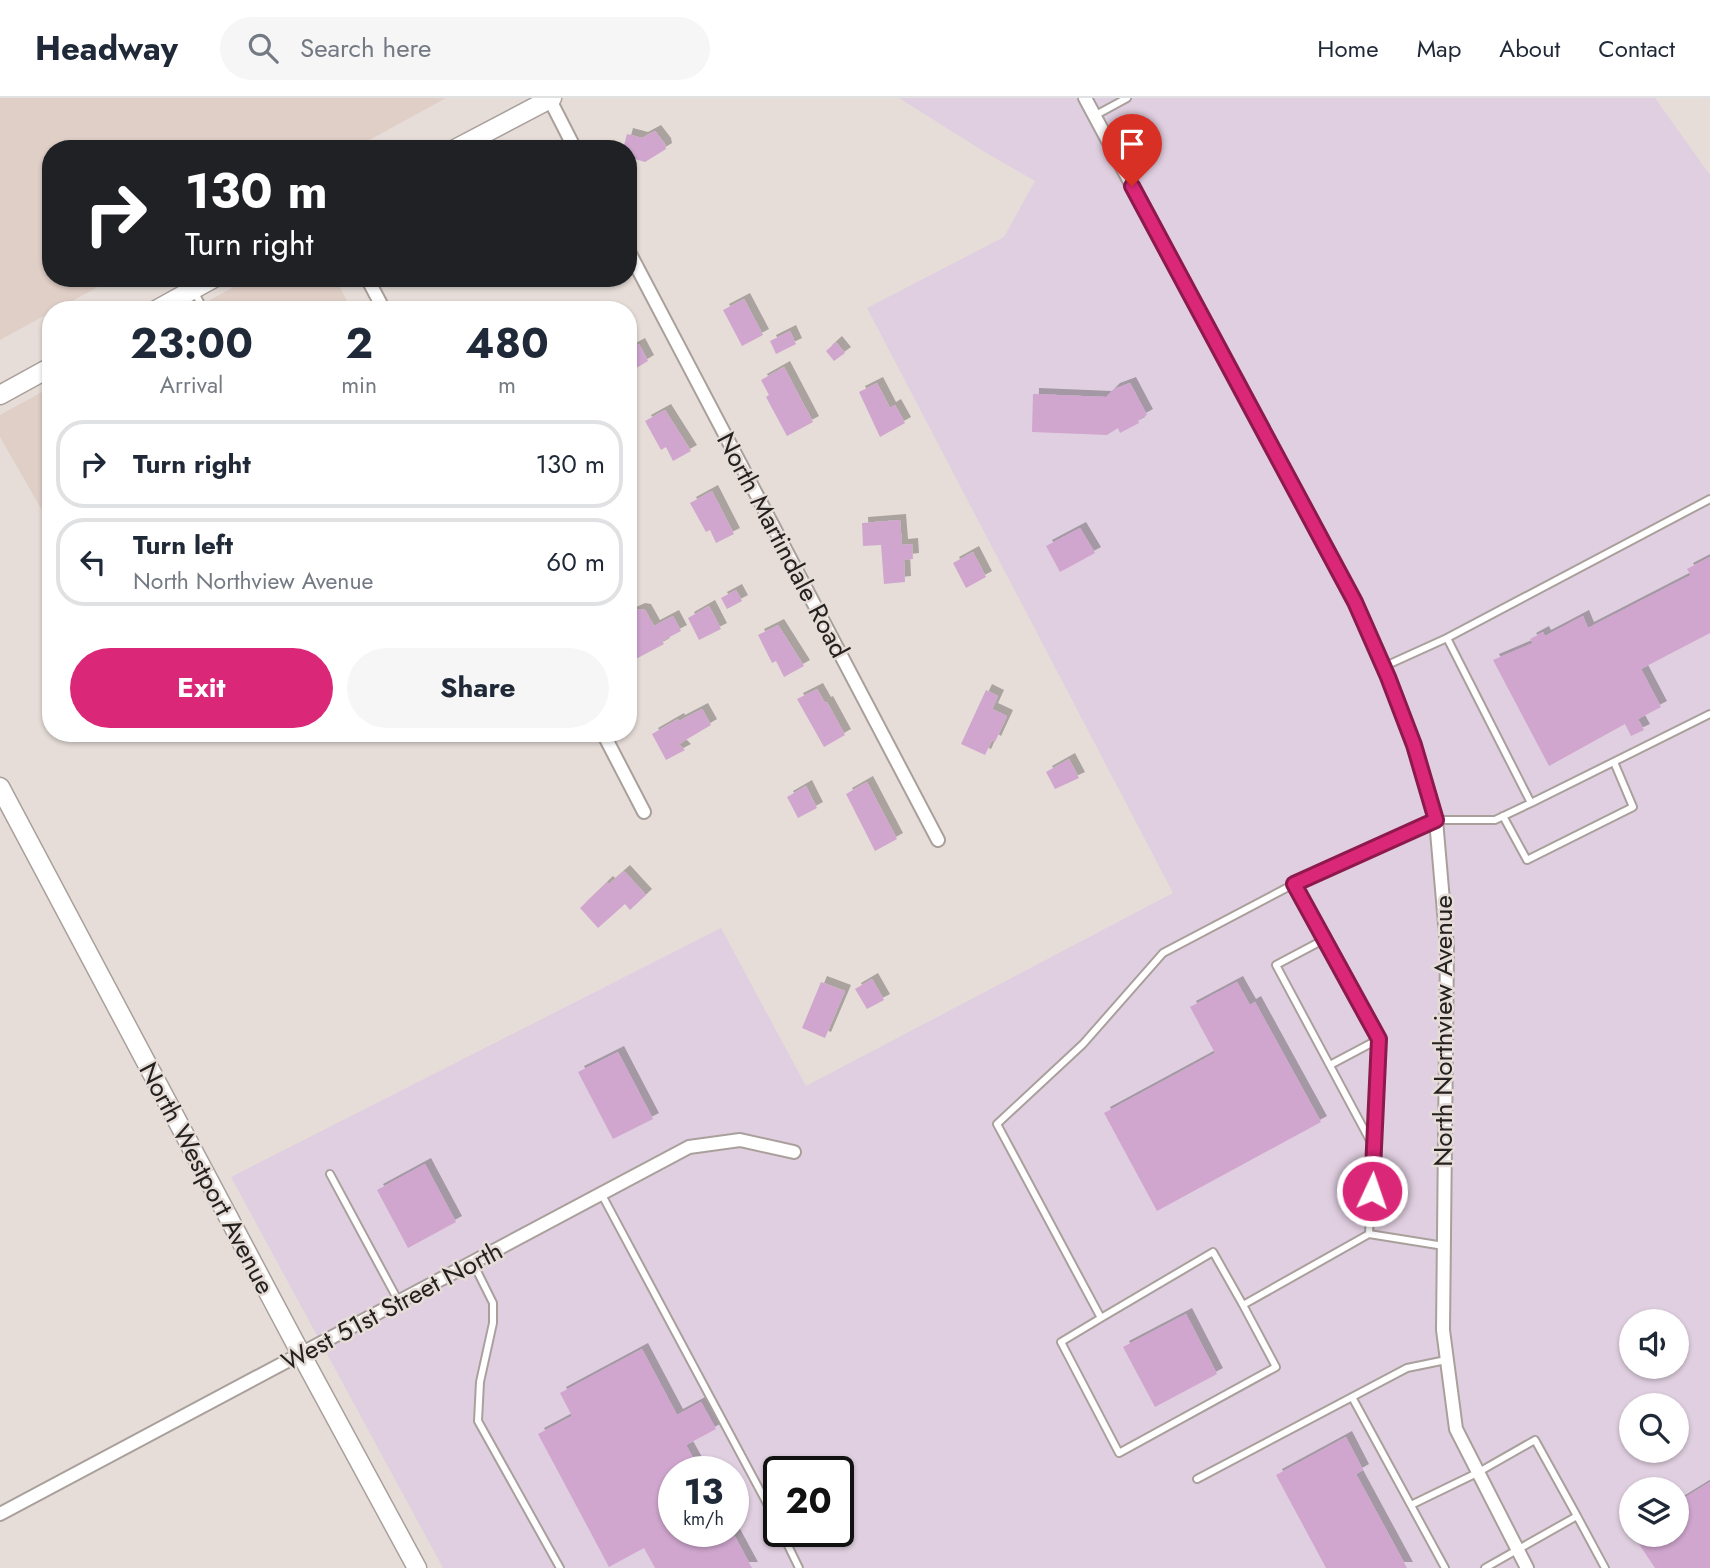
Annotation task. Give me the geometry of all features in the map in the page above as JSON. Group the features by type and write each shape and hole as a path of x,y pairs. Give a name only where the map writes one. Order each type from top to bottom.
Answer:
{"main road":[{"path":"472,140 550,98"},
{"path":"172,301 197,287"},
{"path":"0,395 42,372"},
{"name":"North Westport Avenue","path":"0,787 300,1354 417,1568"}],"street":[{"path":"550,98 571,140"},
{"name":"North Northview Avenue","path":"1085,98 1355,602 1414,745 1436,820 1447,947 1443,1330 1456,1429 1527,1568"},
{"name":"North Martindale Road","path":"637,267 938,840"},
{"path":"608,742 644,812"},
{"name":"West 51st Street North","path":"0,1514 689,1147 740,1140 793,1152"}],"lane":[{"path":"1094,116 1126,98"},
{"path":"193,289 199,301"},
{"path":"1383,667 1447,638 1710,499"},
{"path":"1447,638 1531,803"},
{"path":"1101,1318 998,1124 1083,1044 1163,953 1294,884 1436,820 1495,820 1710,714"},
{"path":"1503,816 1527,860 1633,807 1614,762"},
{"path":"1294,884 1379,1039 1369,1234"},
{"path":"1325,939 1276,965 1374,1147"},
{"path":"1330,1065 1379,1039"},
{"path":"330,1174 399,1302"},
{"path":"602,1195 763,1496"},
{"path":"1243,1305 1369,1234 1444,1246"},
{"path":"1213,1252 1243,1305 1276,1367 1119,1453 1061,1342 1213,1252"},
{"path":"473,1263 493,1303 493,1323 480,1382 478,1421 560,1568"},
{"path":"1196,1479 1407,1368 1447,1360"},
{"path":"1352,1397 1445,1568"},
{"path":"1411,1505 1477,1473 1535,1440 1605,1568"},
{"path":"1485,1568 1577,1516"},
{"path":"789,1547 799,1568"}],"shaded area":[{"path":"0,98 446,98 369,140 42,140 42,287 98,287 72,301 42,301 42,317 0,340"},
{"path":"899,98 1655,98 1710,175 1710,1568 443,1568 231,1177 721,928 806,1086 1173,893 867,308 1004,237 1035,181"},
{"path":"234,287 340,287 347,301 208,301"},
{"path":"42,392 42,510 0,437 0,415"}],"building":[{"path":"655,131 666,149 645,162 637,160 637,140 625,140 627,134 642,138"},
{"path":"744,299 763,335 742,346 723,310"},
{"path":"790,331 796,344 776,354 770,341"},
{"path":"836,342 845,353 834,361 826,351"},
{"path":"639,344 648,361 637,368"},
{"path":"784,367 813,422 787,436 766,397 769,395 761,380"},
{"path":"877,383 890,408 895,405 905,423 880,437 859,392"},
{"path":"1130,383 1147,415 1138,420 1139,423 1120,433 1118,428 1107,435 1032,432 1033,394 1106,397 1114,389"},
{"path":"665,410 691,451 673,461 666,447 661,450 645,421"},
{"path":"712,491 734,534 716,543 710,530 706,532 690,503"},
{"path":"900,520 902,545 912,544 913,559 904,560 905,582 884,584 881,545 863,546 862,523"},
{"path":"1080,528 1095,553 1060,572 1046,546"},
{"path":"973,552 986,577 966,588 953,563"},
{"path":"1710,557 1710,633 1641,669 1661,707 1638,719 1644,730 1631,736 1625,724 1549,766 1493,660 1533,643 1530,639 1543,632 1545,636 1583,616 1588,628 1691,575 1687,569"},
{"path":"736,590 742,601 727,609 721,598"},
{"path":"709,606 721,629 699,640 688,618"},
{"path":"637,610 645,610 654,626 673,616 681,631 637,658"},
{"path":"778,625 804,666 784,677 776,661 772,663 758,635"},
{"path":"817,689 845,735 824,747 797,699"},
{"path":"986,690 998,696 992,709 1007,716 995,742 992,740 985,755 961,744"},
{"path":"702,709 711,725 679,744 685,750 666,760 652,734"},
{"path":"1069,759 1079,778 1055,789 1046,772"},
{"path":"867,782 897,839 875,851 846,794"},
{"path":"806,786 817,808 798,818 787,797"},
{"path":"624,871 646,895 630,910 625,904 598,928 580,908 607,882 609,884"},
{"path":"872,979 884,1000 867,1009 855,989"},
{"path":"821,982 845,991 825,1038 802,1028"},
{"path":"1237,982 1250,1005 1255,1002 1321,1122 1157,1211 1104,1113 1215,1053 1190,1007"},
{"path":"618,1052 653,1119 613,1139 578,1072"},
{"path":"425,1164 456,1222 408,1248 377,1190"},
{"path":"1186,1314 1217,1374 1155,1407 1123,1347"},
{"path":"642,1349 677,1415 701,1402 716,1429 686,1445 692,1456 658,1456 658,1547 741,1547 752,1568 655,1568 644,1548 609,1567 538,1434 572,1416 560,1393"},
{"path":"1346,1437 1363,1470 1356,1474 1407,1568 1326,1568 1276,1475"},
{"path":"1710,1482 1710,1568 1655,1568 1641,1547 1689,1547 1689,1495"}],"route":[{"path":"1132,186 1355,602 1414,745 1436,820 1294,884 1379,1039 1372,1191"}]}
